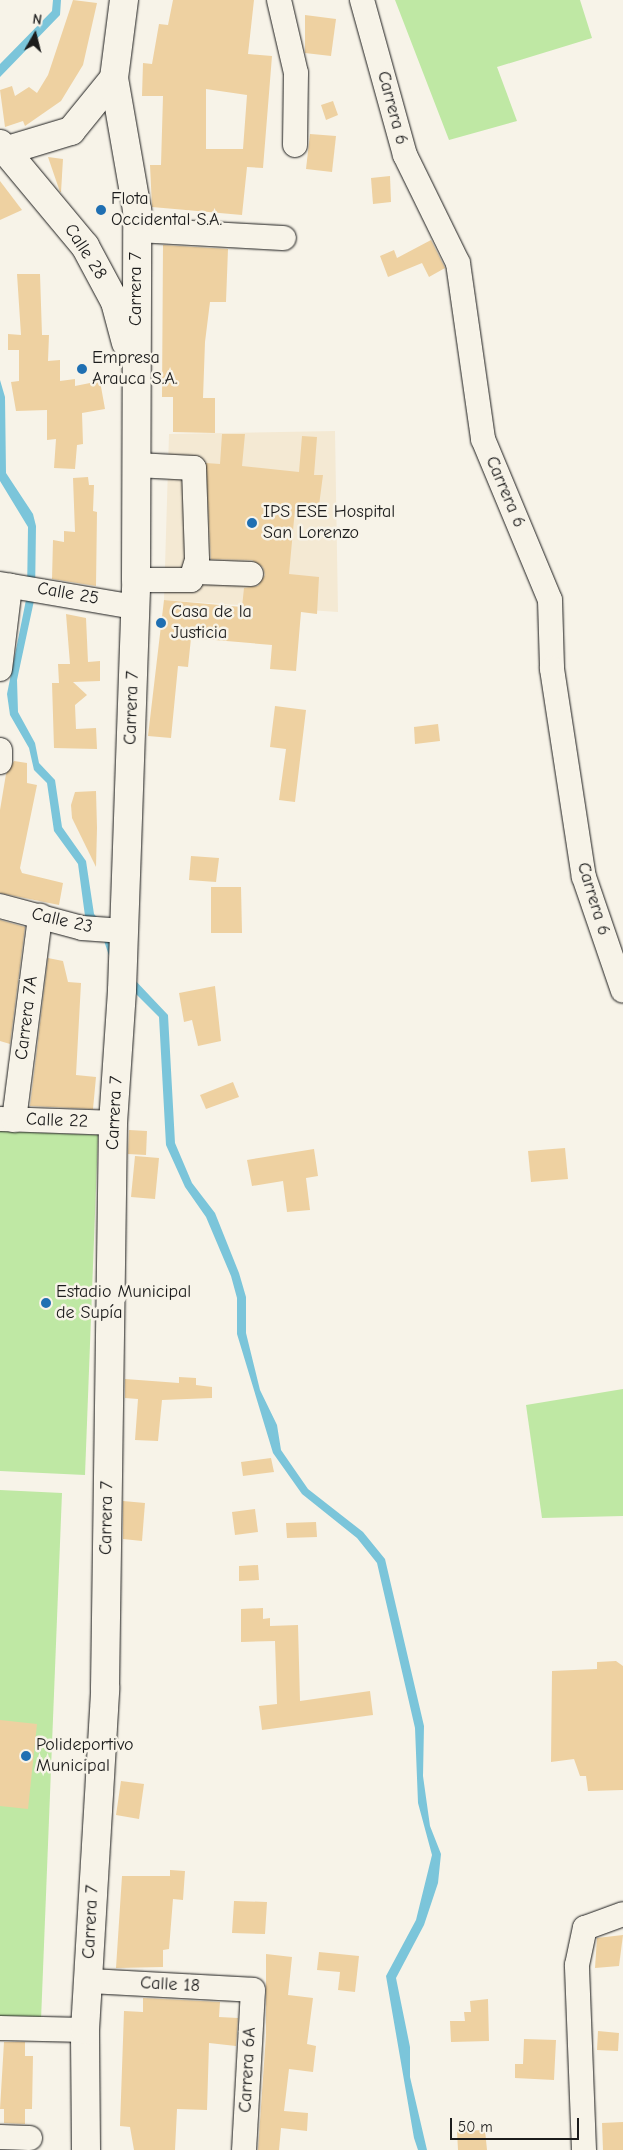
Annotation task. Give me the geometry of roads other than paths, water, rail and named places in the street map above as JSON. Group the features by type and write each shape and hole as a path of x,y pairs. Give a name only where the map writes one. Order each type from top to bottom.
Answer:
{"main road":[{"name":"Carrera 7","path":"86,2150 85,2030 105,1688 113,1123 122,990 120,940 136,593 136,230 114,78 124,0"},
{"path":"4,147 71,131 114,78"},
{"name":"Calle 28","path":"4,147 85,246 115,302 135,378"}],"street":[{"path":"279,0 296,73 295,145"},
{"name":"Carrera 6","path":"362,0 405,155 458,263 483,439 550,600 552,669 584,877 623,991"},
{"path":"136,230 284,238"},
{"path":"136,465 194,468 196,572 251,574"},
{"name":"Calle 25","path":"9,586 136,593 182,582 196,572"},
{"path":"0,669 9,586"},
{"name":"Calle 23","path":"0,906 120,940"},
{"name":"Carrera 7A","path":"7,1120 40,916"},
{"name":"Calle 22","path":"7,1120 113,1123"},
{"path":"584,2150 576,1965 585,1928 623,1914"},
{"name":"Calle 18","path":"88,1981 253,1990"},
{"name":"Carrera 6A","path":"244,2150 253,1990"},
{"path":"0,2028 85,2030"},
{"path":"0,2137 30,2138"}],"water":[{"path":"53,0 61,0 60,15 0,77 0,64 52,11"},
{"path":"0,380 5,397 6,473 33,514 36,526 35,596 17,680 18,712 35,743 39,763 55,780 62,827 86,861 94,914 109,931 132,977 168,1015 175,1143 192,1183 215,1213 239,1273 246,1297 246,1333 260,1390 277,1425 281,1450 308,1489 363,1532 385,1559 424,1726 423,1776 430,1826 441,1854 438,1883 424,1925 396,1978 410,2047 410,2077 427,2150 418,2150 414,2138 386,1976 416,1920 432,1855 418,1803 415,1728 377,1563 357,1538 302,1494 273,1453 237,1334 237,1298 231,1276 206,1217 185,1187 166,1145 159,1017 115,973 101,932 85,916 78,864 54,831 47,783 34,770 29,748 10,715 7,694 27,595 28,527 0,481"}],"place":[{"name":"Flota Occidental S.A.","path":"101,210"},
{"name":"Empresa Arauca S.A.","path":"82,369"},
{"name":"IPS ESE Hospital San Lorenzo","path":"252,523"},
{"name":"Casa de la Justicia","path":"161,623"},
{"name":"Estadio Municipal de Supía","path":"46,1303"},
{"name":"Polideportivo Municipal","path":"26,1756"}]}
